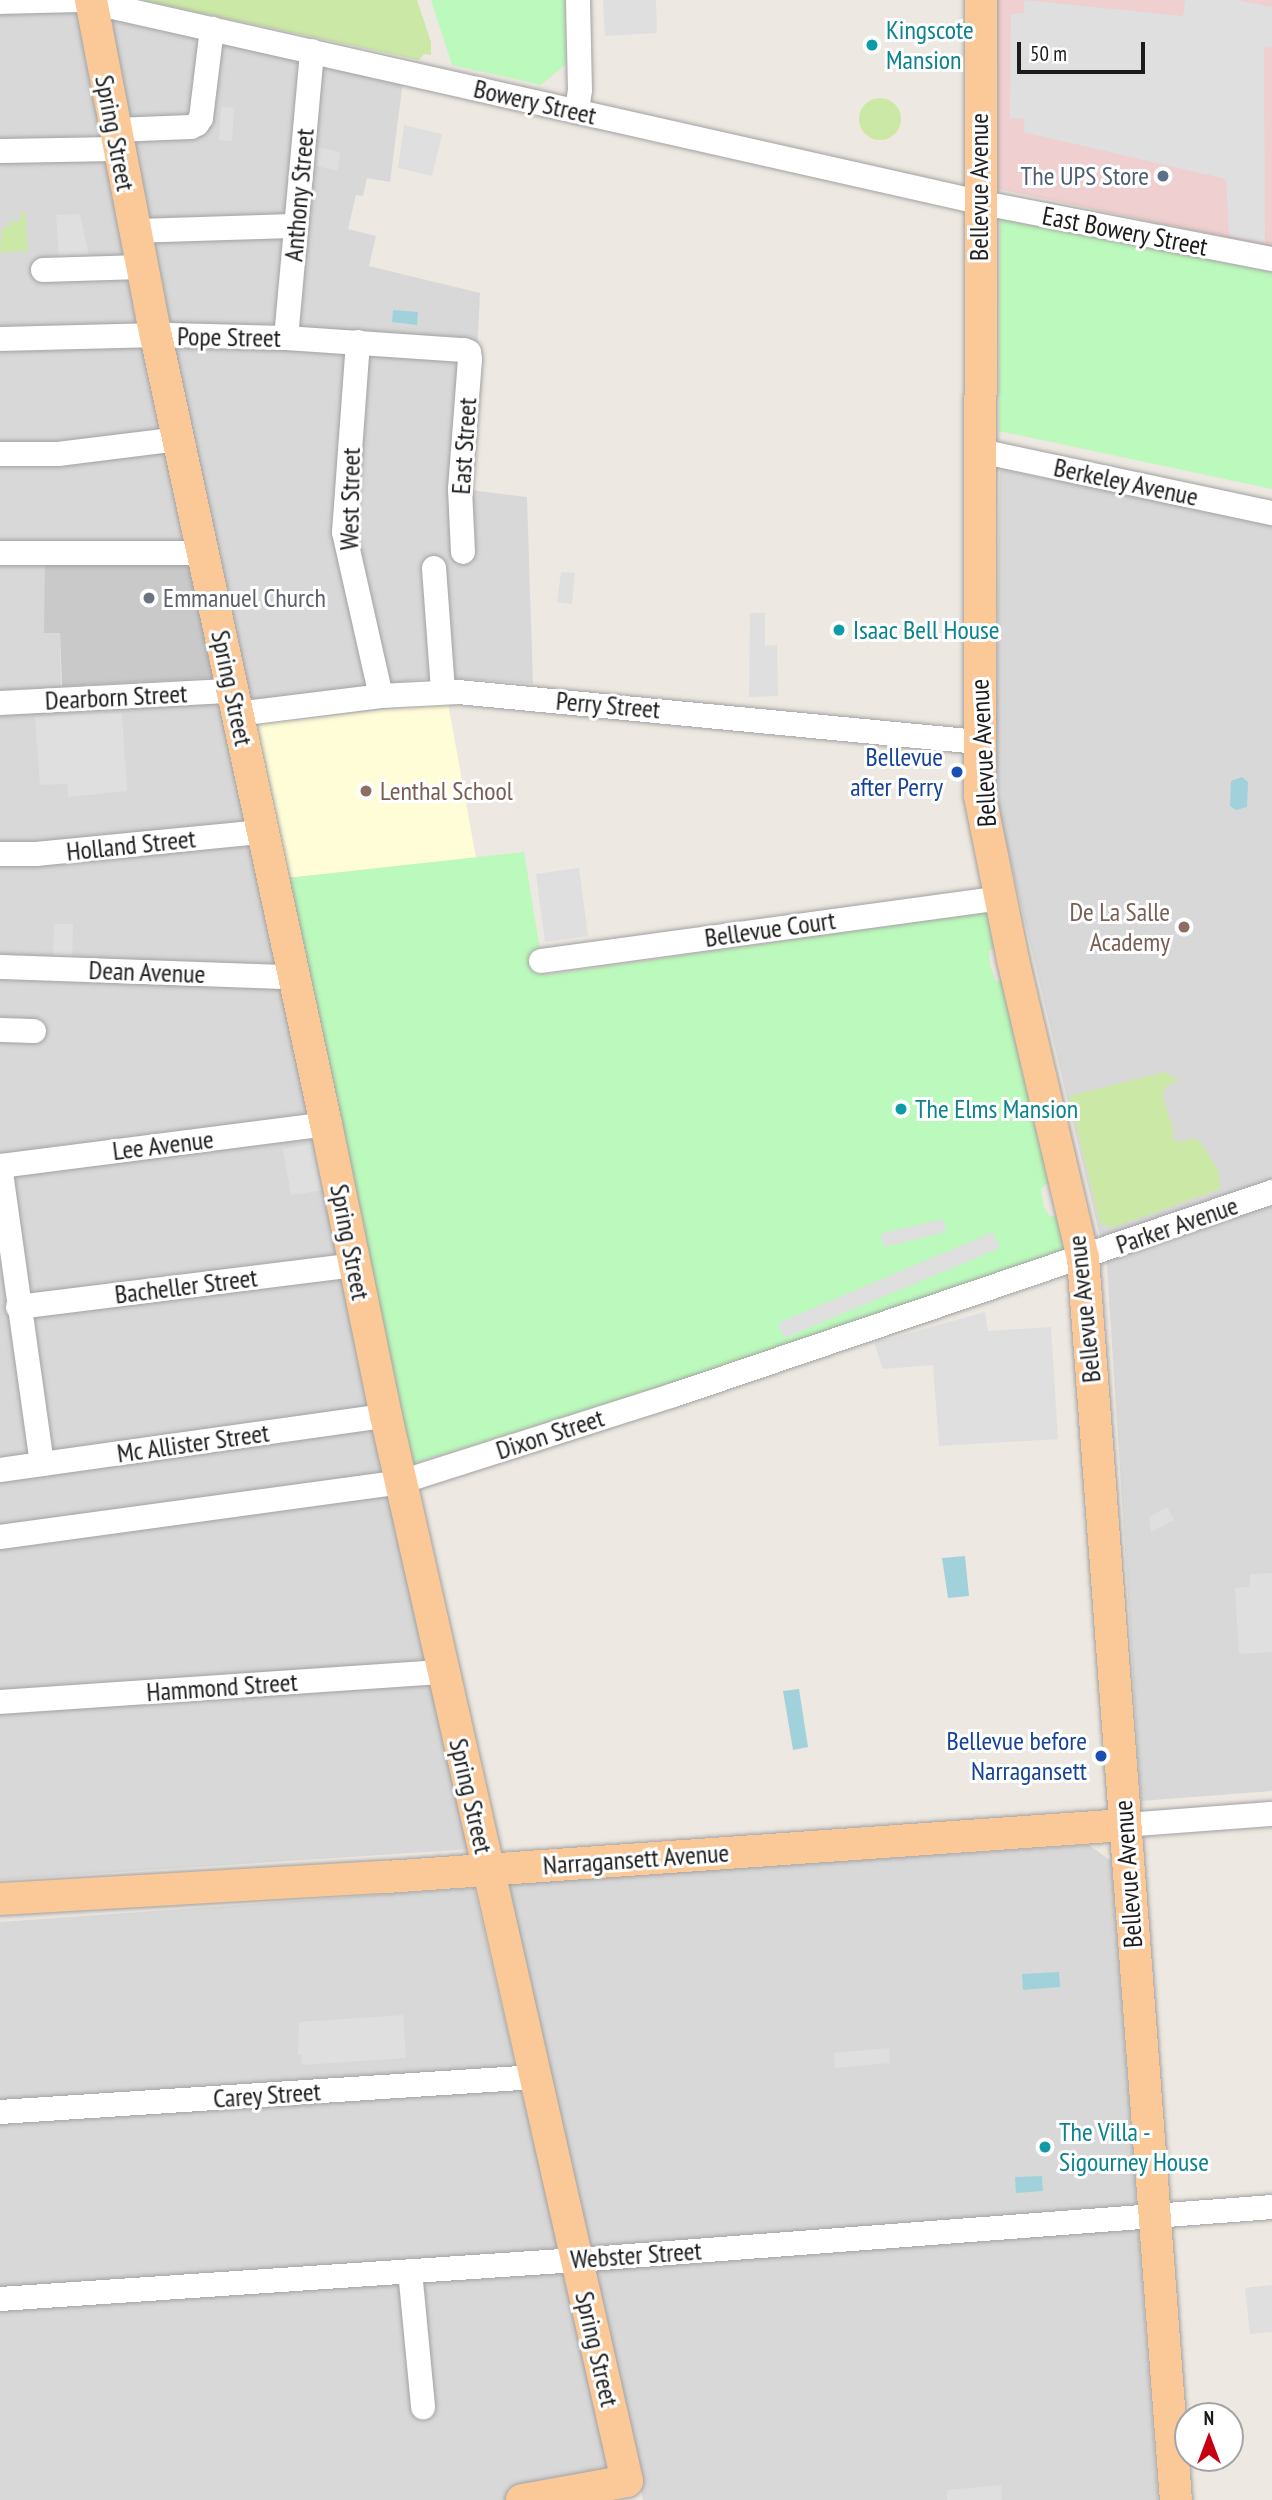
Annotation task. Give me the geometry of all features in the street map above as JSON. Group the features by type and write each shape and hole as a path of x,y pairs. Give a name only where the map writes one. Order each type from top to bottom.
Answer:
{"main road":[{"name":"Spring Street","path":"91,0 156,336 327,1124 386,1416 629,2491"},
{"name":"Bellevue Avenue","path":"981,0 978,202 978,742 981,807 1083,1258 1176,2500"},
{"name":"Narragansett Avenue","path":"0,1899 488,1870 1125,1825"},
{"path":"522,2500 629,2491"}],"street":[{"name":"Bowery Street","path":"0,2 91,0 978,202"},
{"path":"577,111 580,90 578,0"},
{"path":"0,150 116,139 197,124 201,118 212,29"},
{"name":"Anthony Street","path":"286,338 312,51"},
{"name":"East Bowery Street","path":"978,202 1272,259"},
{"path":"135,231 296,226"},
{"path":"43,270 142,267"},
{"name":"Pope Street","path":"0,339 156,336 286,338 457,349"},
{"name":"West Street","path":"358,342 344,532 381,696"},
{"name":"East Street","path":"457,349 468,352 470,359 460,489 463,552"},
{"path":"0,454 58,454 178,439"},
{"name":"Berkeley Avenue","path":"980,451 1272,513"},
{"path":"0,553 203,553"},
{"path":"435,568 443,692"},
{"name":"Perry Street","path":"235,702 443,692 978,742"},
{"name":"Dearborn Street","path":"0,703 235,702"},
{"name":"Holland Street","path":"0,855 36,854 262,832"},
{"name":"Bellevue Court","path":"541,961 1000,898"},
{"name":"Dean Avenue","path":"0,967 293,977"},
{"path":"0,1030 34,1031"},
{"name":"Lee Avenue","path":"0,1166 327,1124"},
{"path":"0,1166 42,1464"},
{"name":"Parker Avenue","path":"1083,1258 1272,1192"},
{"name":"Dixon Street","path":"0,1537 401,1482 671,1396 1083,1258"},
{"name":"Bacheller Street","path":"18,1307 354,1265"},
{"name":"Mc Allister Street","path":"0,1469 386,1416"},
{"name":"Hammond Street","path":"0,1702 443,1672"},
{"name":"Narragansett Avenue","path":"1125,1825 1272,1814"},
{"name":"Carey Street","path":"0,2112 535,2077"},
{"name":"Webster Street","path":"0,2299 577,2260 1272,2207"},
{"path":"410,2271 423,2407"}],"shaded area":[{"path":"0,0 83,0 196,561 44,633 60,633 61,686 221,677 471,1849 0,1880"},
{"path":"603,0 656,0 657,33 605,36"},
{"path":"997,0 1272,0 1272,247 998,189"},
{"path":"1024,0 1183,16 1185,0 1236,0 1272,7 1272,47 1264,48 1265,243 1229,236 1226,179 1023,132 1025,119 1010,118 1011,14 1024,13"},
{"path":"102,18 403,81 390,182 367,178 363,196 356,195 348,229 376,236 369,266 480,293 470,490 527,497 533,684 441,677 241,701"},
{"path":"221,107 234,108 232,141 219,140"},
{"path":"404,125 442,134 432,176 398,168"},
{"path":"314,146 340,152 338,171 312,165"},
{"path":"80,214 89,256 59,257 56,215"},
{"path":"1000,469 1272,523 1272,1791 1141,1801 1107,1266 1000,817 996,744"},
{"name":"Emmanuel Church","path":"45,560 196,561 221,677 62,686 60,633 44,633"},
{"path":"561,572 575,573 572,604 557,602"},
{"path":"750,613 765,613 765,646 777,645 778,696 749,697"},
{"name":"Lenthal School","path":"448,703 476,858 287,878 254,724"},
{"path":"122,713 127,791 68,797 67,784 40,785 35,717"},
{"path":"579,868 588,936 545,942 536,874"},
{"path":"54,924 73,924 72,959 53,958"},
{"path":"317,1143 324,1190 291,1195 283,1149"},
{"path":"943,1219 946,1232 884,1247 880,1234"},
{"path":"993,1232 1000,1248 784,1338 778,1323"},
{"path":"985,1312 988,1331 1051,1327 1058,1439 939,1446 933,1365 883,1369 874,1343"},
{"path":"1167,1507 1174,1520 1151,1532 1149,1517"},
{"path":"1272,1573 1272,1652 1239,1654 1235,1588 1250,1587 1250,1574"},
{"path":"1089,1845 1111,1861 1158,2500 643,2500 501,1884"},
{"path":"474,1888 617,2500 0,2500 0,1922"},
{"path":"403,2015 406,2058 302,2065 301,2055 298,2055 299,2022"},
{"path":"889,2048 890,2063 835,2068 834,2053"},
{"path":"1272,2285 1272,2332 1250,2334 1245,2288"},
{"path":"1001,2485 1002,2500 947,2500 947,2490"}],"green space":[{"path":"142,0 417,0 431,42 431,55 424,54 419,60"},
{"path":"431,0 565,0 566,64 541,85 452,65"},
{"path":"880,98 895,104 901,119 895,134 880,140 865,134 859,119 865,104"},
{"path":"25,212 28,251 0,253 2,228 9,227 9,222 20,222 20,213"},
{"path":"1000,219 1272,272 1272,489 999,431"},
{"path":"524,852 544,975 986,912 996,946 989,951 990,965 996,981 1006,981 1051,1180 1041,1189 1044,1207 1050,1216 1058,1216 1063,1250 783,1348 412,1464 287,878"},
{"path":"1164,1072 1179,1080 1168,1085 1162,1095 1173,1128 1173,1138 1179,1142 1194,1138 1200,1141 1218,1170 1221,1189 1111,1228 1100,1223 1069,1096"}],"water":[{"path":"393,310 418,312 417,325 392,322"},
{"path":"1242,777 1248,782 1247,807 1236,810 1230,806 1231,781"},
{"path":"965,1556 969,1596 948,1598 942,1558"},
{"path":"799,1689 808,1747 793,1750 783,1691"},
{"path":"1059,1972 1060,1987 1023,1990 1022,1974"},
{"path":"1042,2176 1043,2191 1016,2193 1015,2177"}],"place":[{"name":"Kingscote Mansion","path":"872,45"},
{"name":"The UPS Store","path":"1163,176"},
{"name":"Emmanuel Church","path":"149,598"},
{"name":"Isaac Bell House","path":"839,630"},
{"name":"Bellevue after Perry","path":"957,772"},
{"name":"Lenthal School","path":"366,791"},
{"name":"De La Salle Academy","path":"1184,927"},
{"name":"The Elms Mansion","path":"901,1109"},
{"name":"Bellevue before Narragansett","path":"1101,1756"},
{"name":"The Villa - Sigourney House","path":"1045,2147"}]}
